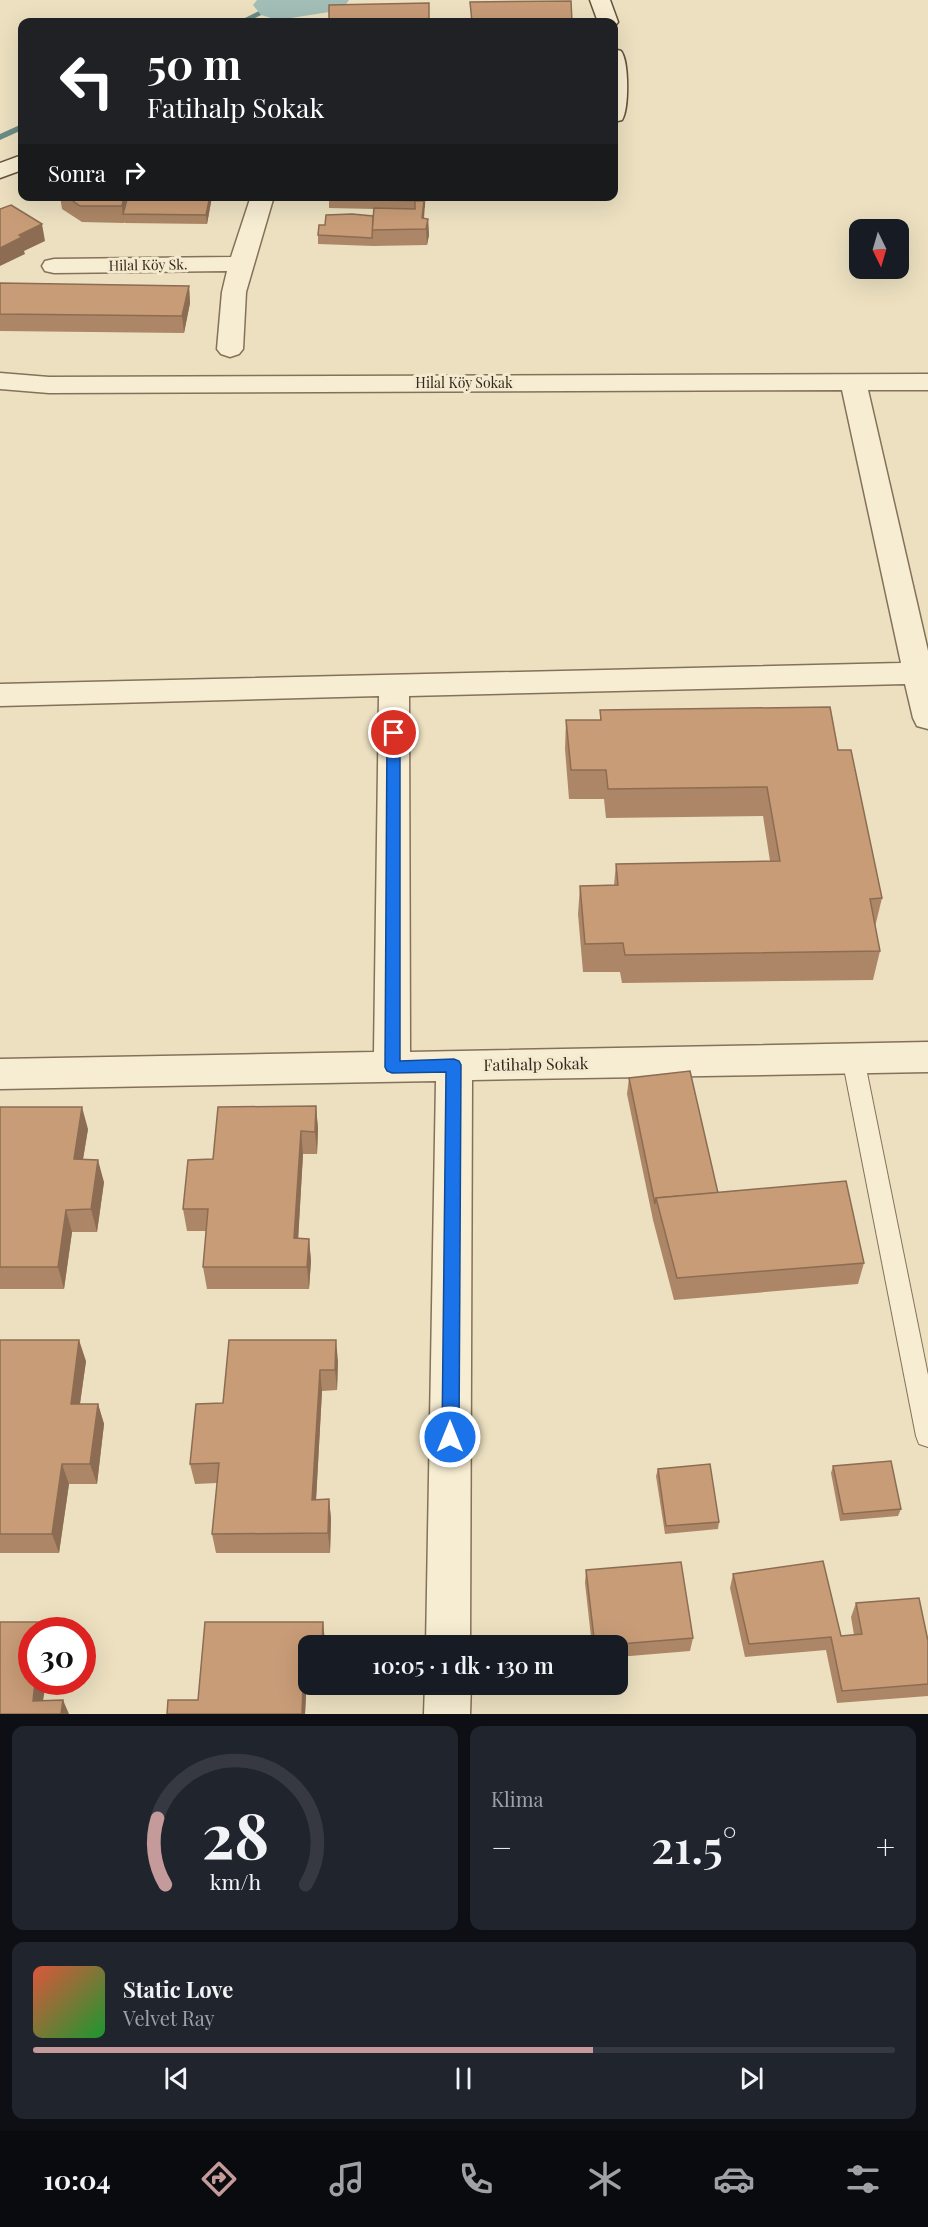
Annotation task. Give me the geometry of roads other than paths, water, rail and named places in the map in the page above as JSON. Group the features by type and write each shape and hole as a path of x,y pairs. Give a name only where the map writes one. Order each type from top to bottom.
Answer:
{"street":[{"path":"600,0 607,18"},
{"path":"0,171 18,164"},
{"path":"230,349 234,292 261,201"},
{"name":"Hilal Köy Sk.","path":"54,266 241,264"},
{"name":"Hilal Köy Sokak","path":"0,381 49,385 928,382"},
{"path":"853,382 928,718"},
{"path":"0,695 918,673"},
{"path":"392,1067 394,685"},
{"name":"Fatihalp Sokak","path":"0,1074 928,1057"},
{"path":"448,1635 454,1065"},
{"path":"447,1714 448,1695"}],"lane":[{"path":"853,1058 928,1436"}],"waterway":[{"path":"278,5 325,0"},
{"path":"250,18 278,5"},
{"path":"0,137 18,129"}]}
